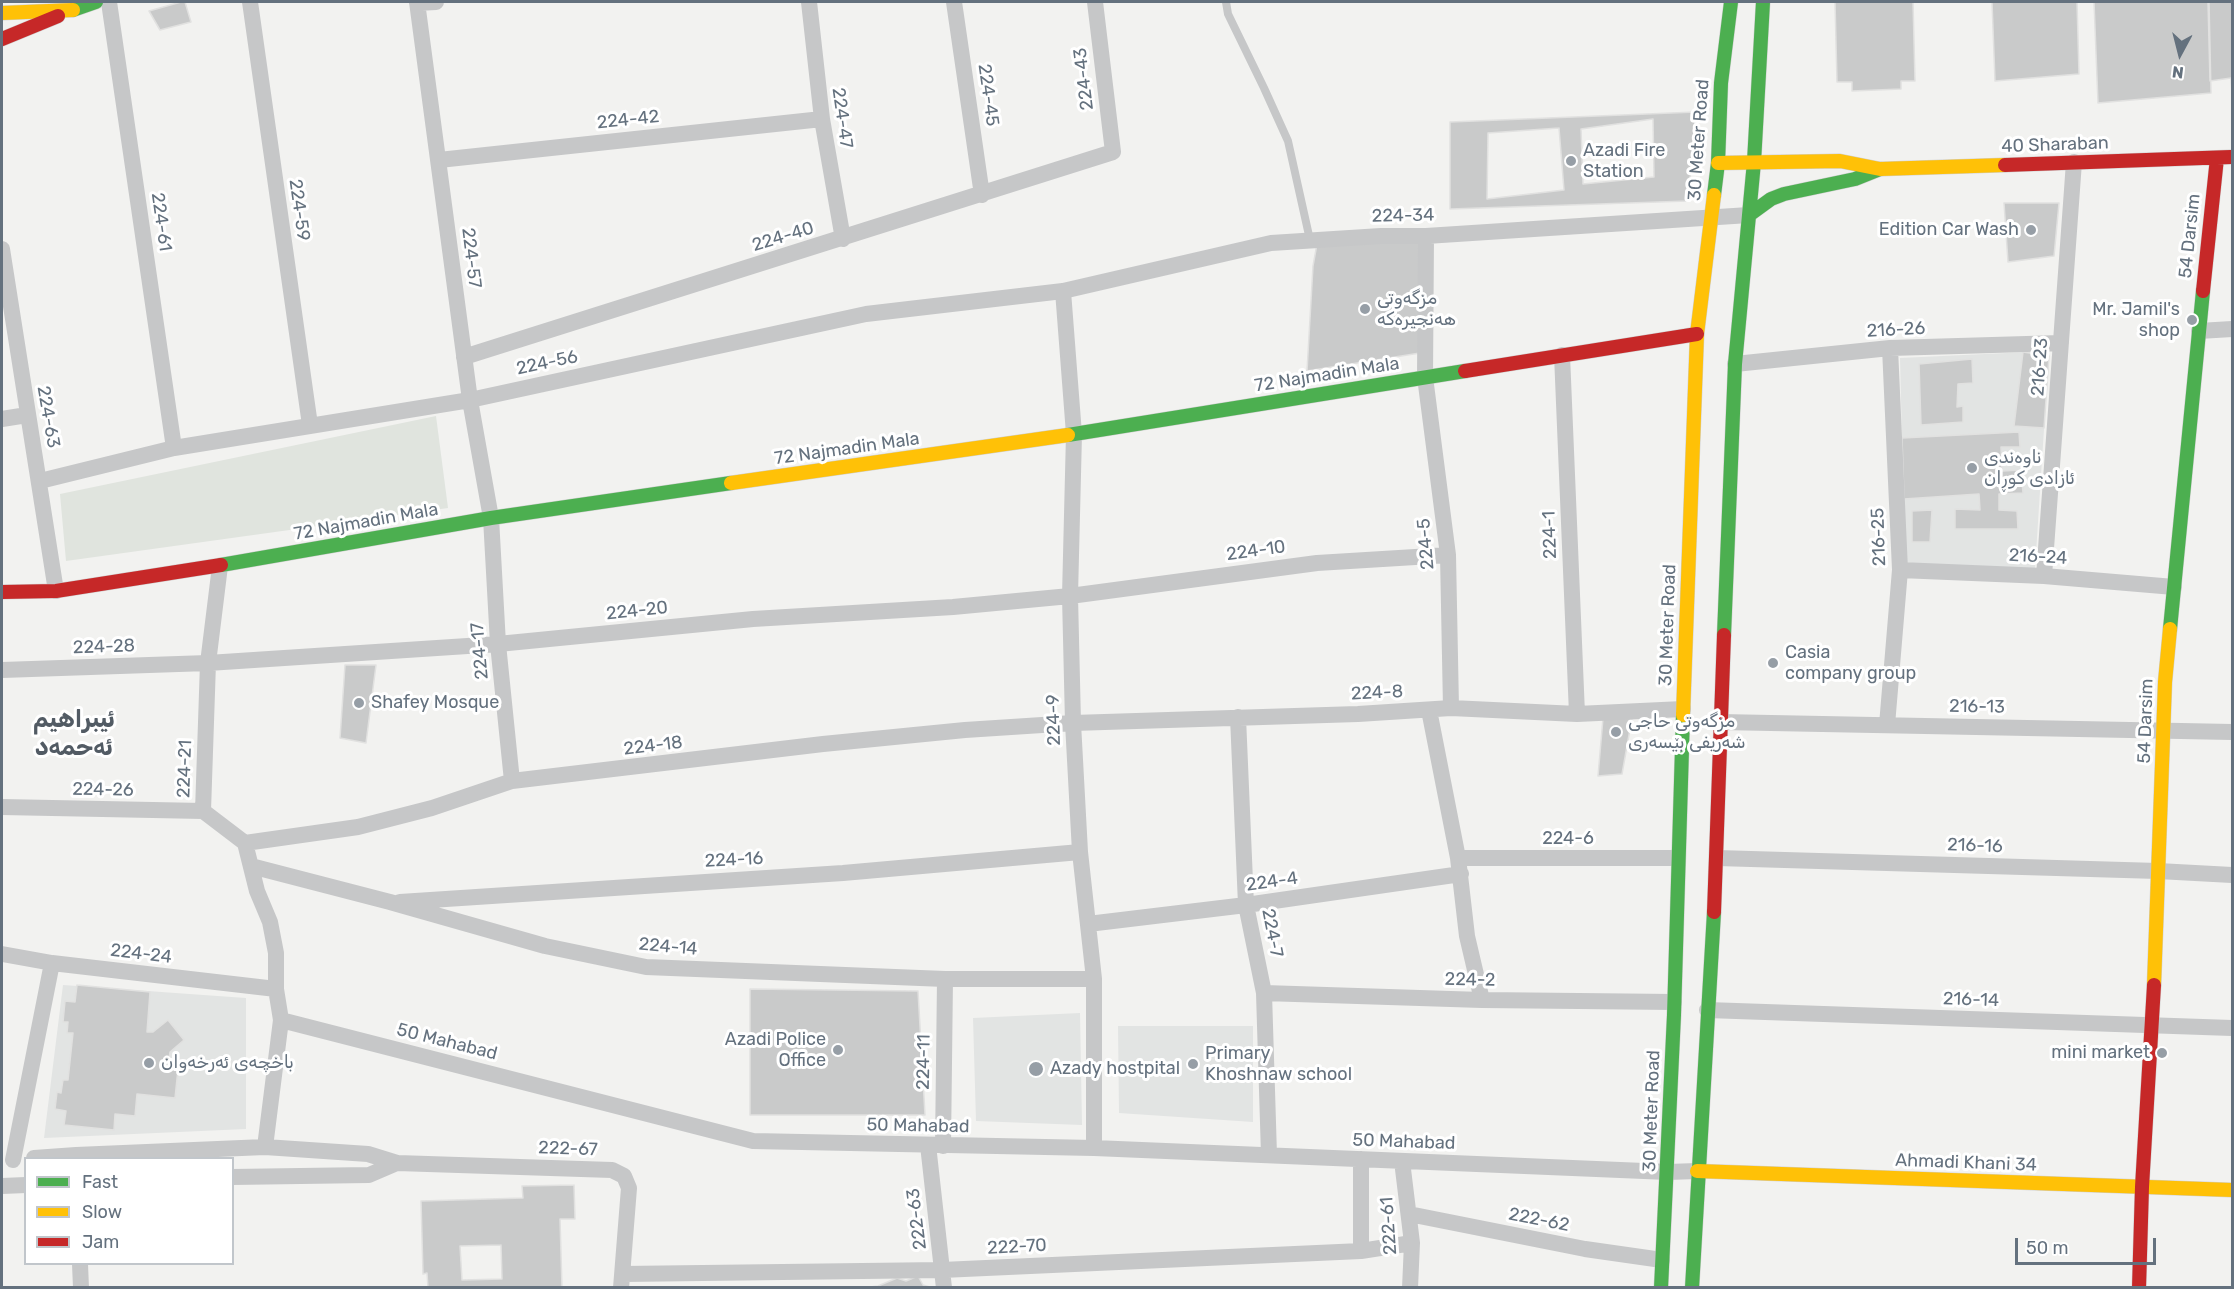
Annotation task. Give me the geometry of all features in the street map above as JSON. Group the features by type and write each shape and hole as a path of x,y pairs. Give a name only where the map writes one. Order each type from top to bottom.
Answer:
{"main road":[{"path":"2,6 13,2"},
{"path":"2,39 96,2"},
{"name":"30 Meter Road","path":"1661,1287 1668,1172 1677,858 1697,334 1718,163 1721,83 1731,2"},
{"path":"1692,1287 1717,858 1720,722 1735,364 1754,162 1763,2"},
{"path":"2,13 73,10"},
{"name":"40 Sharaban","path":"1718,163 1840,161 1880,169 2232,157"},
{"name":"54 Darsim","path":"2139,1287 2142,1187 2153,1026 2165,682 2217,158"},
{"name":"40 Sharaban","path":"1749,215 1771,199 1784,194 1855,179 1880,169"},
{"name":"72 Najmadin Mala","path":"2,592 56,591 220,566 491,518 1074,434 1697,334"},
{"name":"Ahmadi Khani 34","path":"1697,1171 2232,1190"}],"street":[{"name":"224-61","path":"109,2 174,448"},
{"name":"224-59","path":"250,2 310,425"},
{"path":"417,2 436,2"},
{"name":"224-57","path":"417,2 470,400 491,518"},
{"name":"224-47","path":"809,2 822,119 843,239"},
{"name":"224-45","path":"954,2 982,195"},
{"name":"224-43","path":"1095,2 1113,152"},
{"name":"224-42","path":"439,160 822,119"},
{"name":"224-40","path":"464,357 1113,152"},
{"name":"216-23","path":"2044,576 2074,162"},
{"name":"224-34","path":"1063,291 1271,243 1381,236 1426,236 1749,215"},
{"name":"224-5","path":"1426,236 1425,377 1448,555 1451,708"},
{"name":"224-63","path":"2,249 4,275 40,481 56,591"},
{"name":"224-56","path":"40,481 174,448 470,400 866,314 1063,291"},
{"name":"224-9","path":"1063,291 1074,434 1070,596 1073,723 1080,852 1094,979 1094,1149"},
{"path":"2199,331 2232,329"},
{"name":"216-26","path":"1735,364 1890,348 2061,343"},
{"name":"216-25","path":"1887,725 1900,570 1890,348"},
{"name":"224-1","path":"1562,355 1577,714"},
{"path":"2,419 27,415"},
{"name":"224-17","path":"491,518 498,644 512,781"},
{"name":"224-10","path":"1070,596 1317,563 1448,555"},
{"name":"224-21","path":"220,566 207,663 203,811 245,843"},
{"name":"216-24","path":"1900,570 2044,576 2174,587"},
{"name":"224-20","path":"207,663 498,644 753,619 953,607 1070,596"},
{"name":"224-28","path":"2,670 207,663"},
{"name":"224-8","path":"1073,723 1451,708 1577,714 1683,709"},
{"path":"1429,710 1460,866 1467,936 1482,1000"},
{"name":"224-7","path":"1238,717 1246,905 1264,993 1269,1155"},
{"name":"216-13","path":"1720,722 2232,732"},
{"name":"224-18","path":"245,843 358,827 432,808 512,781 823,744 1073,723"},
{"name":"224-26","path":"2,807 203,811"},
{"path":"245,843 257,891 270,922 276,953 276,989 281,1020 265,1147"},
{"name":"224-16","path":"390,902 843,873 1080,852"},
{"name":"224-6","path":"1460,866 1677,858"},
{"name":"216-16","path":"1717,858 2232,875"},
{"name":"224-14","path":"250,866 390,902 545,946 646,967 945,979 1094,979"},
{"name":"224-4","path":"1088,924 1246,905 1460,866"},
{"name":"224-24","path":"2,954 52,963 276,989"},
{"path":"13,1160 52,963"},
{"name":"224-11","path":"935,1146 945,979"},
{"name":"224-2","path":"1264,993 1482,1000 1674,1002"},
{"name":"216-14","path":"1707,1010 2232,1028"},
{"name":"50 Mahabad","path":"281,1020 753,1142 1094,1149 1668,1172 1697,1171"},
{"name":"222-63","path":"935,1146 944,1287"},
{"path":"48,1157 265,1147 368,1154 397,1163"},
{"path":"1361,1160 1361,1251"},
{"name":"222-61","path":"1402,1161 1412,1242 1410,1287"},
{"path":"234,1177 369,1175 397,1163"},
{"name":"222-67","path":"397,1163 612,1170 624,1176 629,1188 622,1281"},
{"path":"2,1186 24,1185"},
{"name":"222-62","path":"1409,1214 1585,1249 1662,1260"},
{"name":"222-70","path":"622,1281 942,1270 1361,1251 1412,1242"},
{"path":"80,1265 81,1287"}],"lane":[{"path":"1226,2 1228,14 1288,141 1310,240"}],"shaded area":[{"name":"ناوەندی ئازادی کوڕان","path":"2049,351 2035,569 1905,564 1900,358"},
{"path":"436,416 448,508 66,561 60,494"},
{"name":"باخچەی ئەرخەوان","path":"63,985 246,998 246,1129 44,1138"},
{"path":"1080,1013 1082,1125 976,1121 973,1018"},
{"path":"1118,1026 1253,1026 1253,1122 1119,1113"}],"building":[{"path":"185,2 191,22 160,30 149,11"},
{"path":"1835,2 1913,2 1915,81 1901,81 1901,89 1852,91 1852,82 1837,82"},
{"path":"1992,2 2077,2 2079,74 1995,81"},
{"path":"2094,2 2209,2 2211,93 2098,103"},
{"path":"2208,2 2232,2 2232,95 2231,78 2210,81"},
{"name":"Azadi Fire Station","path":"1696,112 1688,201 1450,209 1450,122"},
{"path":"1653,119 1654,177 1583,184 1581,129"},
{"path":"1559,128 1564,190 1487,199 1488,133"},
{"name":"Edition Car Wash","path":"2004,203 2059,203 2054,256 2008,262"},
{"name":"مزگەوتی ھەنجیرەکە","path":"1419,241 1420,353 1307,371 1313,266 1317,244"},
{"path":"2023,352 2049,356 2044,428 2014,426"},
{"path":"1972,359 1973,383 1958,384 1957,407 1963,406 1963,422 1921,425 1919,364"},
{"path":"2019,432 2020,447 2001,447 2002,471 2021,470 2023,493 1999,494 1999,510 2017,511 2018,529 1955,529 1955,509 1980,510 1979,494 1904,499 1902,438"},
{"path":"1932,510 1930,542 1912,542 1912,511"},
{"path":"345,665 376,665 366,743 340,738"},
{"path":"1603,718 1632,718 1622,774 1598,776"},
{"path":"77,985 150,992 147,1032 153,1032 168,1020 184,1040 170,1052 169,1059 179,1060 175,1098 137,1094 135,1116 115,1114 114,1130 64,1125 66,1111 55,1109 57,1092 61,1093 63,1080 68,1080 73,1033 67,1033 68,1022 63,1022 65,1001 75,1002"},
{"path":"750,989 918,991 925,1115 750,1115"},
{"path":"574,1185 575,1219 560,1219 562,1288 428,1288 427,1273 423,1274 421,1201 523,1198 522,1186","holes":["501,1245 502,1279 462,1280 460,1246"]},
{"path":"918,1276 923,1285 933,1288 870,1287 897,1278 906,1281"}],"traffic: fast":[{"path":"73,10 96,2"},
{"path":"1714,195 1718,163 1721,83 1731,2"},
{"path":"1724,635 1735,364 1754,162 1763,2"},
{"path":"1749,215 1771,199 1784,194 1855,179 1880,169"},
{"path":"2170,629 2203,291"},
{"path":"1068,435 1465,371"},
{"path":"221,565 491,518 731,483"},
{"path":"1661,1288 1674,1015 1683,715"},
{"path":"1692,1288 1714,912"}],"traffic: slow":[{"path":"2,13 73,10"},
{"path":"1718,163 1840,161 1880,169 2005,165"},
{"path":"1683,715 1697,334 1714,195"},
{"path":"731,483 1068,435"},
{"path":"2154,985 2165,682 2170,629"},
{"path":"1697,1171 2232,1190"}],"traffic: jam":[{"path":"2,39 58,16"},
{"path":"2005,165 2231,157"},
{"path":"2203,291 2217,158"},
{"path":"1465,371 1697,334"},
{"path":"2,592 56,591 221,565"},
{"path":"1714,912 1724,635"},
{"path":"2139,1288 2142,1187 2154,985"}],"place":[{"name":"Azadi Fire Station","path":"1571,161"},
{"name":"Edition Car Wash","path":"2031,230"},
{"name":"مزگەوتی ھەنجیرەکە","path":"1365,309"},
{"name":"Mr. Jamil's shop","path":"2192,320"},
{"name":"ناوەندی ئازادی کوڕان","path":"1972,468"},
{"name":"Casia company group","path":"1773,663"},
{"name":"Shafey Mosque","path":"359,703"},
{"name":"مزگەوتی حاجی شەریفی بێسەری","path":"1616,732"},
{"name":"Azadi Police Office","path":"838,1050"},
{"name":"mini market","path":"2162,1053"},
{"name":"باخچەی ئەرخەوان","path":"149,1063"},
{"name":"Primary Khoshnaw school","path":"1193,1064"},
{"name":"Azady hostpital","path":"1036,1069"}],"district":[{"name":"ئیبراهیم ئەحمەد","path":"74,734"}]}
